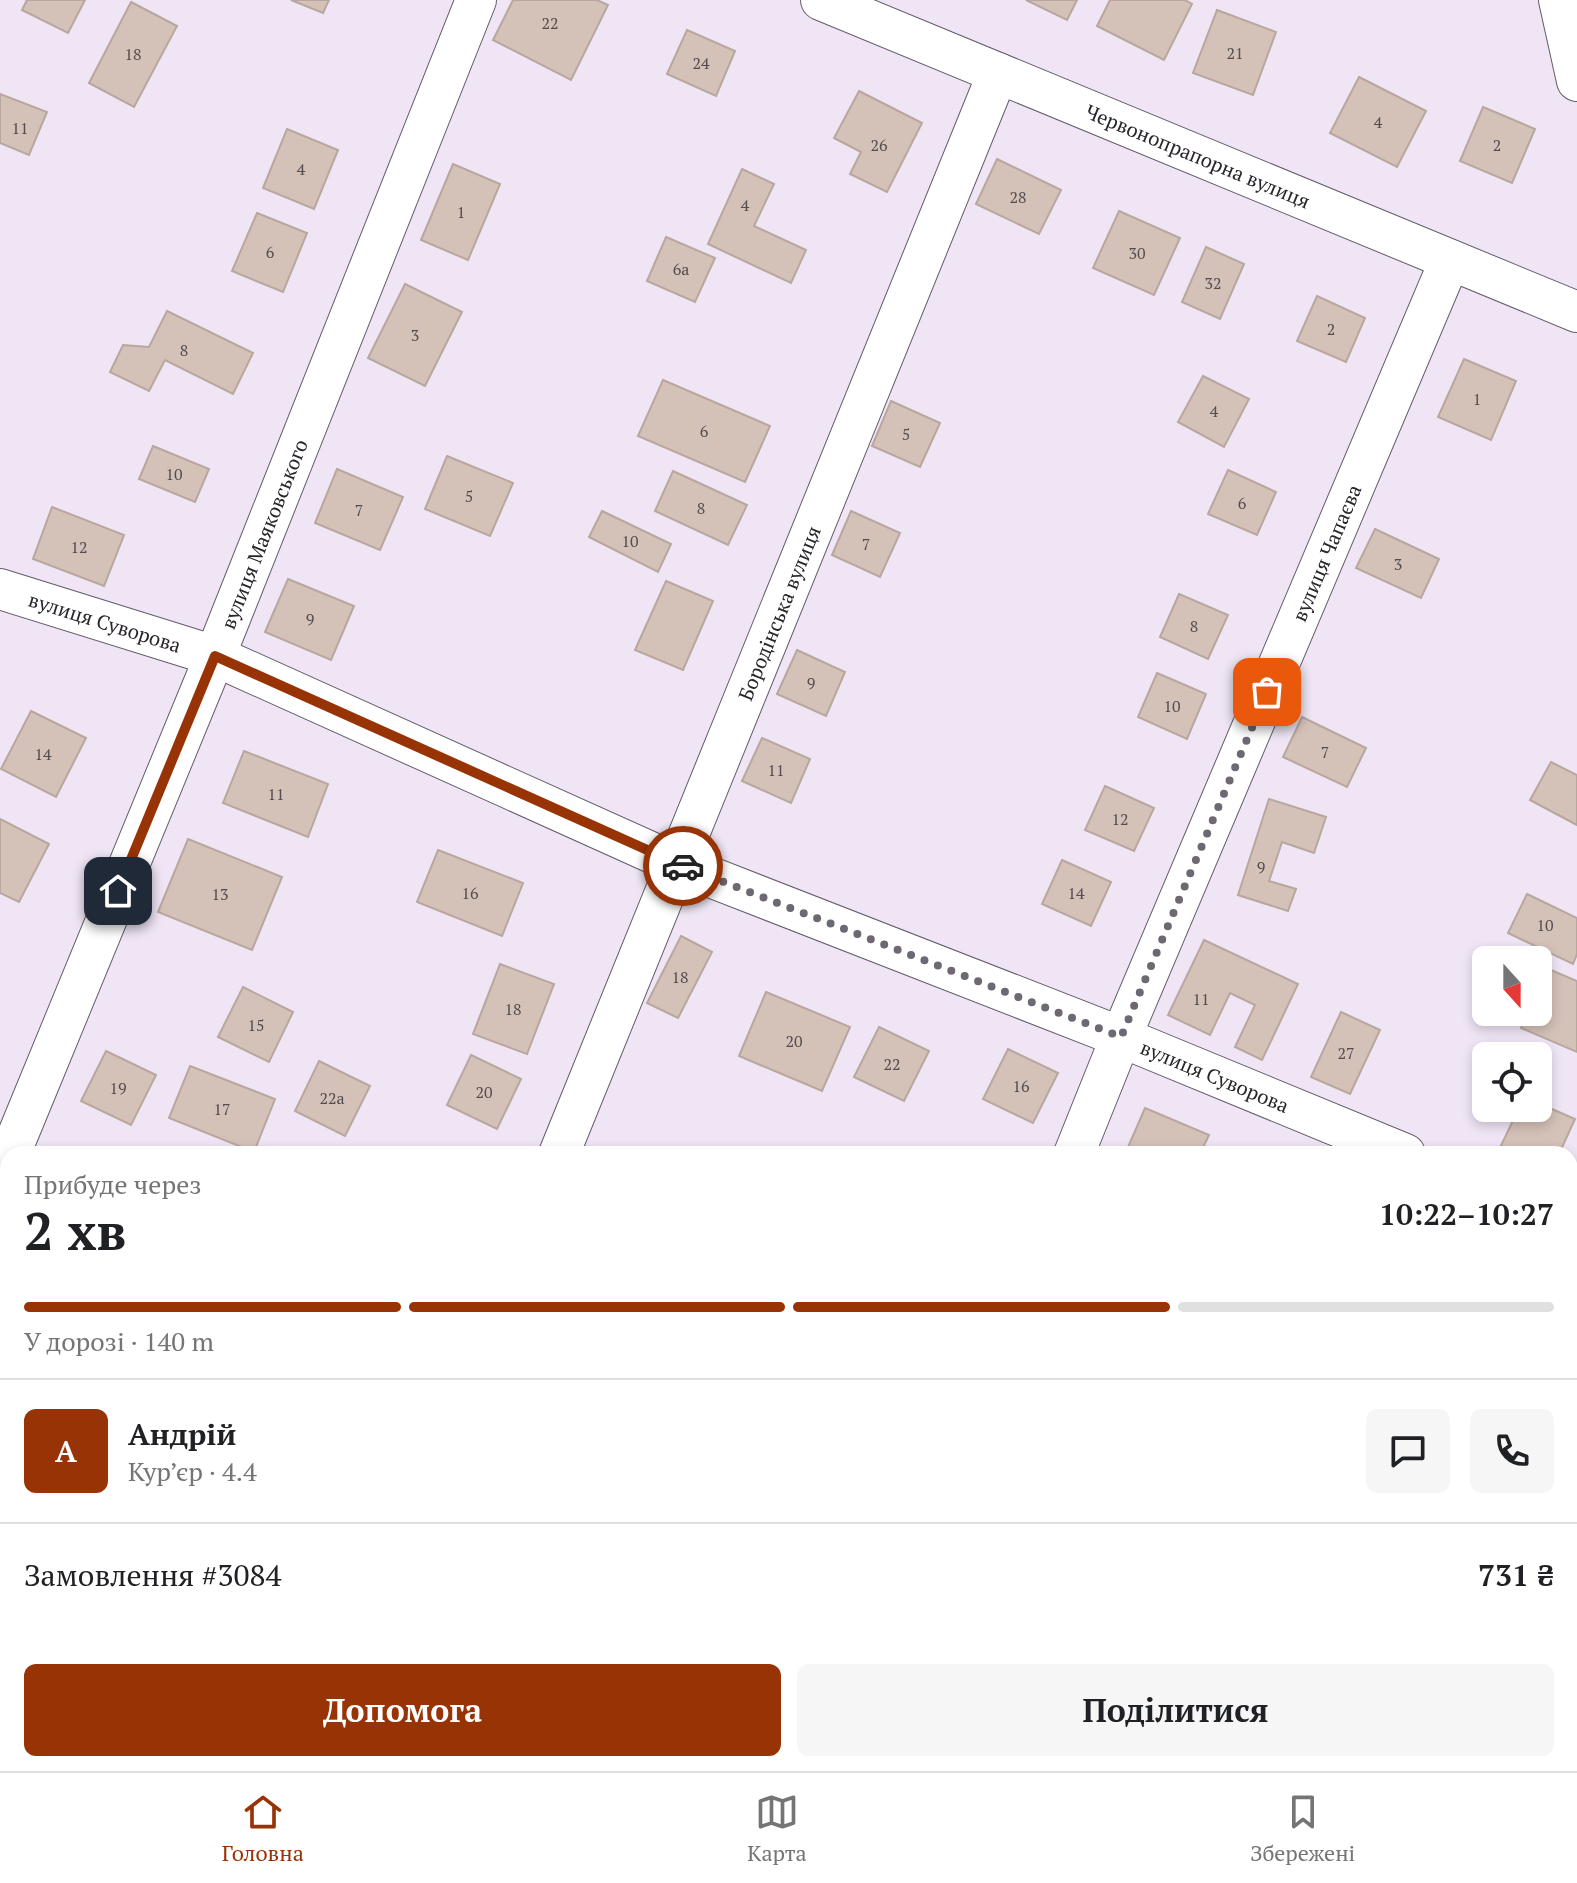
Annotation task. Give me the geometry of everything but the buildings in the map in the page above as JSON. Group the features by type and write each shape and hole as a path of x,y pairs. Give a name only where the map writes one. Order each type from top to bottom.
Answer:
{"street":[{"name":"вулиця Маяковського","path":"13,1146 215,656 476,0"},
{"name":"Червонопрапорна вулиця","path":"821,0 1577,312"},
{"path":"1559,0 1577,81"},
{"name":"Бородінська вулиця","path":"562,1146 998,73"},
{"name":"вулиця Чапаєва","path":"1077,1146 1450,260"},
{"name":"вулиця Суворова","path":"0,589 215,656 677,864 1121,1037 1386,1146"}],"way so far":[{"path":"683,866 1121,1037 1267,692"}],"route":[{"path":"118,891 215,656 683,866"}]}
